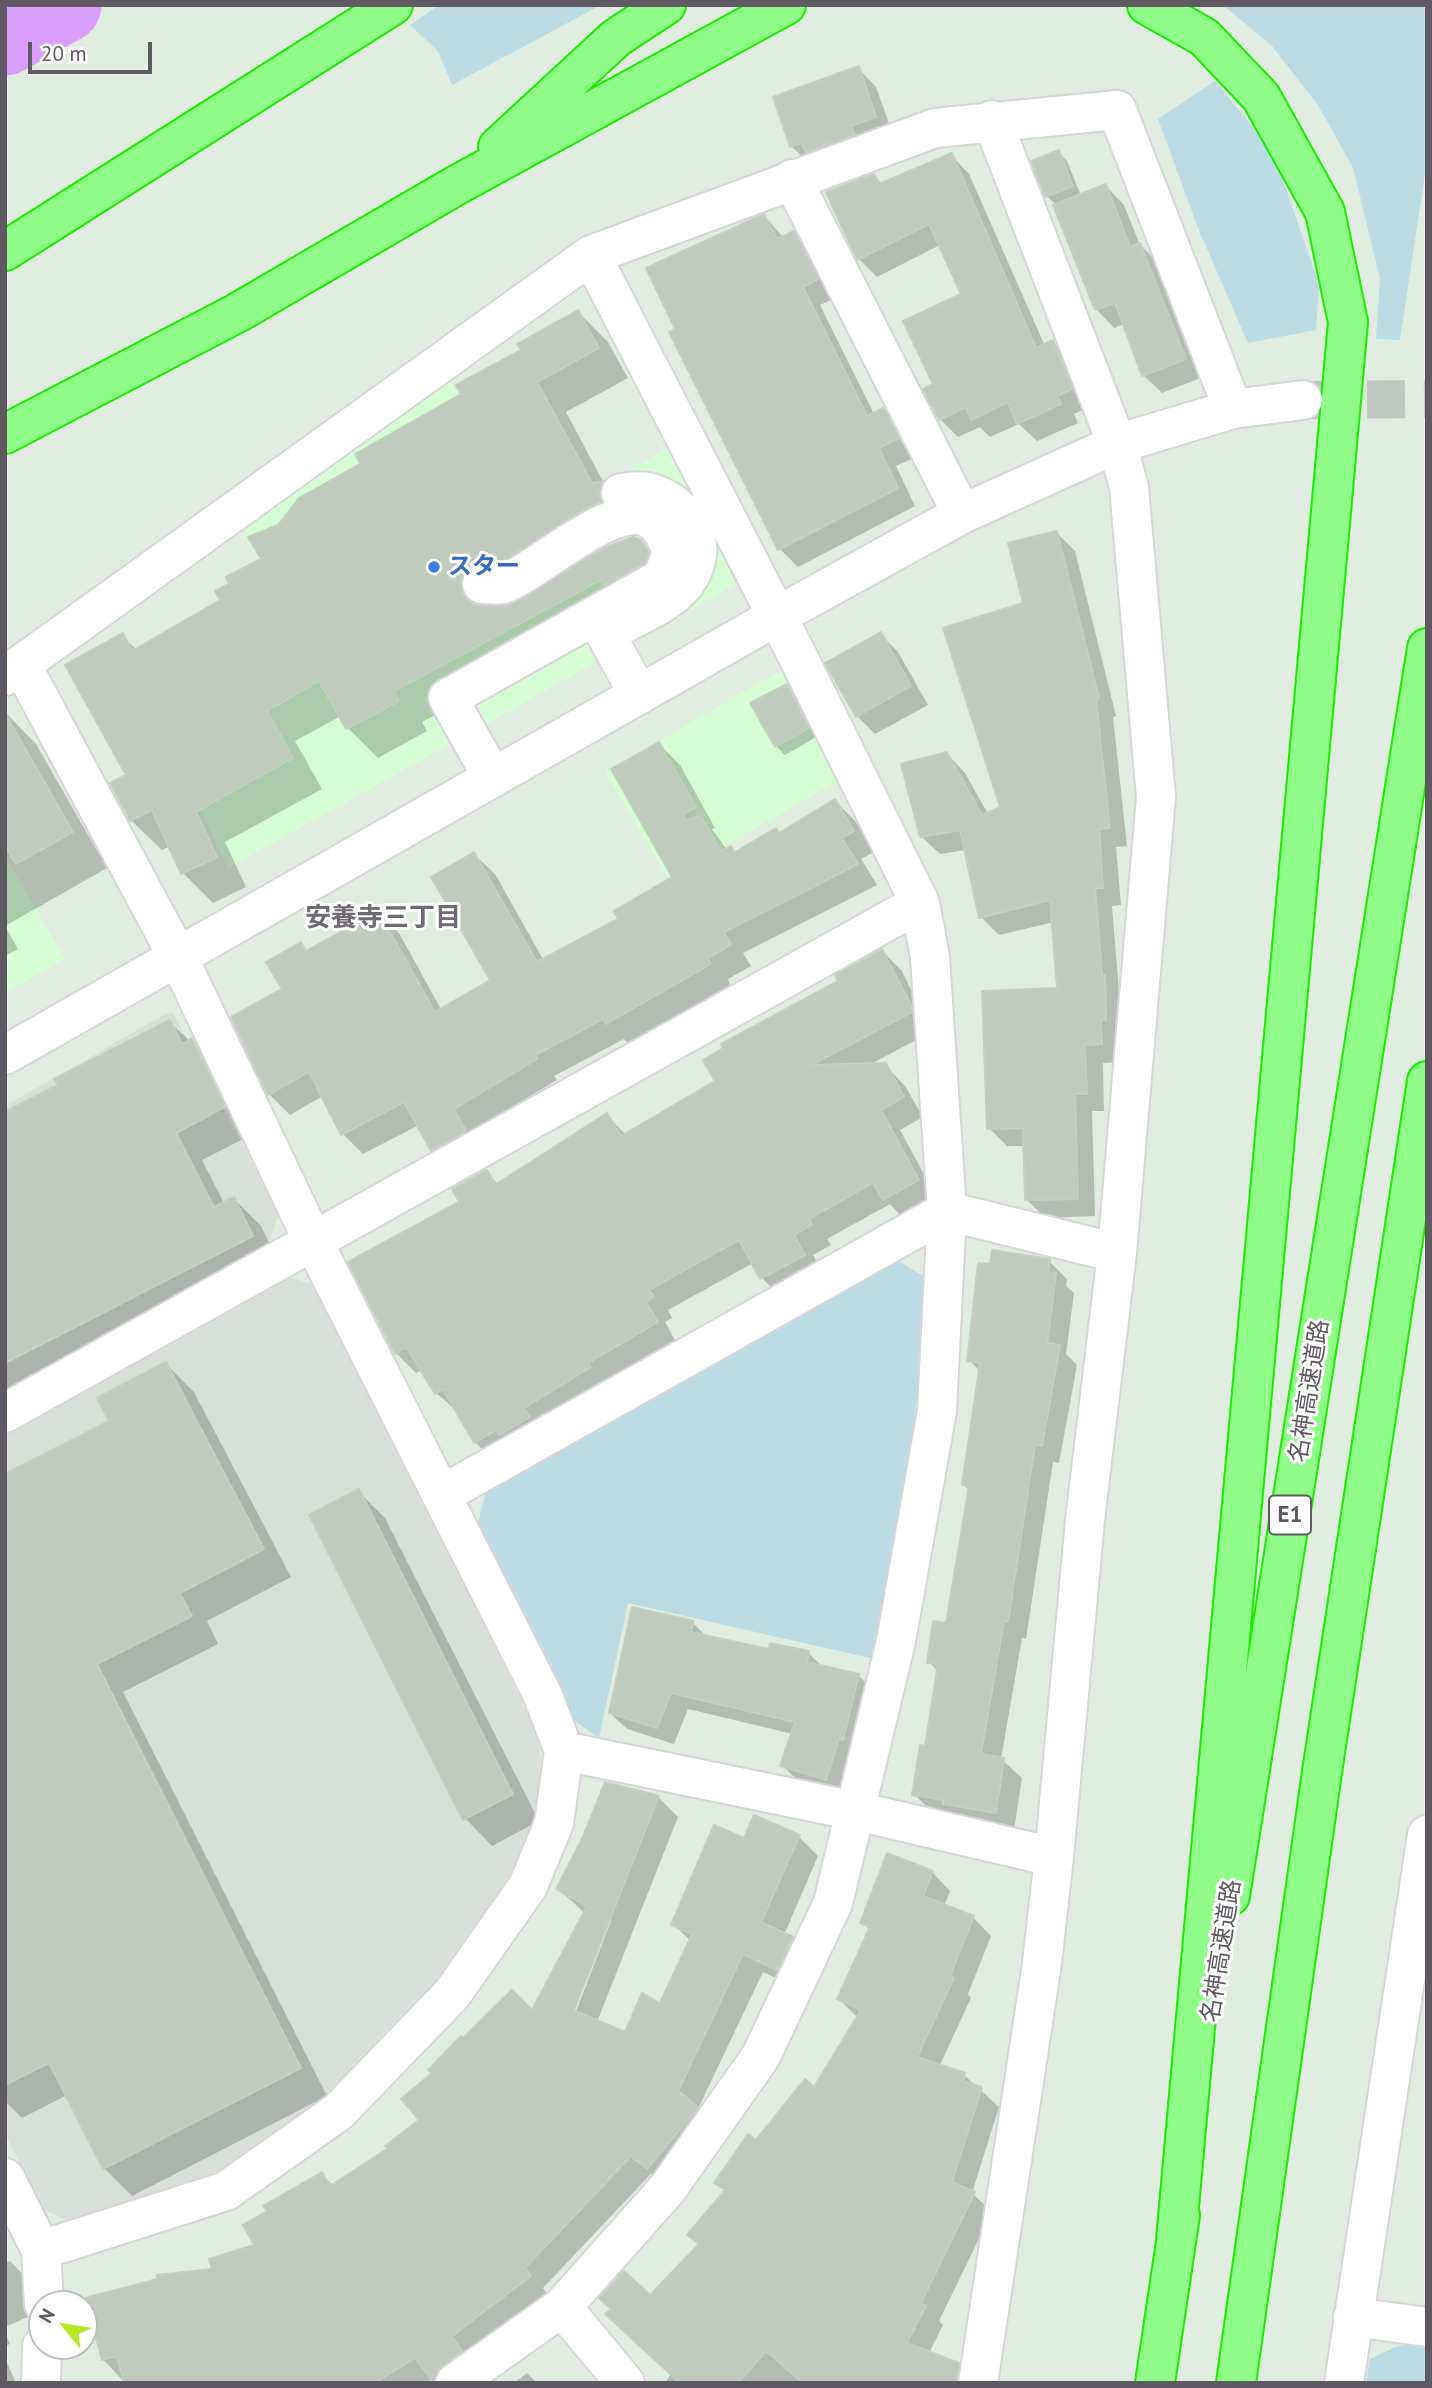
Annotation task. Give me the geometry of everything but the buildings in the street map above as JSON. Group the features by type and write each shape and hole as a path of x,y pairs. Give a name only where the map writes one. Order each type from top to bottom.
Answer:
{"highway":[{"path":"5,251 393,5"},
{"path":"455,186 616,38 666,5"},
{"path":"5,434 237,313 455,186 786,5"},
{"path":"1147,5 1204,37 1261,97 1325,212 1348,321 1176,2240"},
{"name":"名神高速道路","path":"1155,2383 1427,648"},
{"path":"1236,2383 1322,1772 1427,1081"}],"street":[{"path":"41,2250 226,2191 338,2112 452,1994 528,1885 554,1823 564,1751 543,1696 313,1241 179,959 14,671 591,255 935,128 992,120 1116,110 1233,409"},
{"path":"978,2383 1042,1963 1054,1857 1085,1520 1117,1253 1156,797 1129,487 1117,444 992,120"},
{"path":"792,180 962,514"},
{"path":"454,2383 562,2307 668,2188 761,2056 833,1903 896,1641 937,1411 947,1211 930,957 920,903 777,615 591,255"},
{"path":"5,1055 179,959 777,615 962,514 1117,444 1233,409 1303,400"},
{"path":"493,778 448,698 662,578 672,553 664,532 648,517 630,514 599,527 502,585 489,573 619,493 645,491 667,499 688,514 696,536 698,559 686,582 671,596 605,633 639,695"},
{"path":"5,1413 920,903"},
{"path":"443,1494 947,1211 1117,1253"},
{"path":"564,1751 856,1811 1054,1857"},
{"path":"1344,2383 1427,1835"},
{"path":"5,2178 41,2250 43,2290"},
{"path":"562,2307 625,2383"},
{"path":"1353,2317 1427,2327"},
{"path":"41,2383 42,2360"}],"shaded area":[{"path":"439,5 601,5 452,85 438,51 410,25"},
{"path":"1223,5 1427,5 1427,161 1400,340 1376,339 1380,278 1353,168 1318,105 1272,46"},
{"path":"1215,81 1256,131 1281,174 1319,285 1316,330 1248,343 1200,233 1158,119"},
{"path":"448,377 533,525 670,447 736,584 228,868 164,733 310,651 243,532"},
{"path":"784,669 838,781 668,878 605,772"},
{"path":"5,856 65,959 5,993"},
{"path":"167,1013 173,1013 279,1214 268,1245 5,1392 5,1106"},
{"path":"896,1260 925,1277 920,1377 900,1535 874,1659 628,1603 599,1738 572,1719 478,1523 486,1491"},
{"path":"288,1277 316,1285 538,1735 543,1779 538,1819 524,1853 473,1947 333,2097 236,2162 195,2182 71,2222 44,2210 5,2134 5,1435"},
{"path":"1412,2343 1427,2345 1427,2383 1366,2383 1370,2359"}],"waterway":[{"path":"5,38 64,5"}],"tunnel":[{"path":"1310,400 1427,399"}],"place":[{"name":"スター","path":"434,567"}],"district":[{"name":"安養寺三丁目","path":"383,919"}]}
